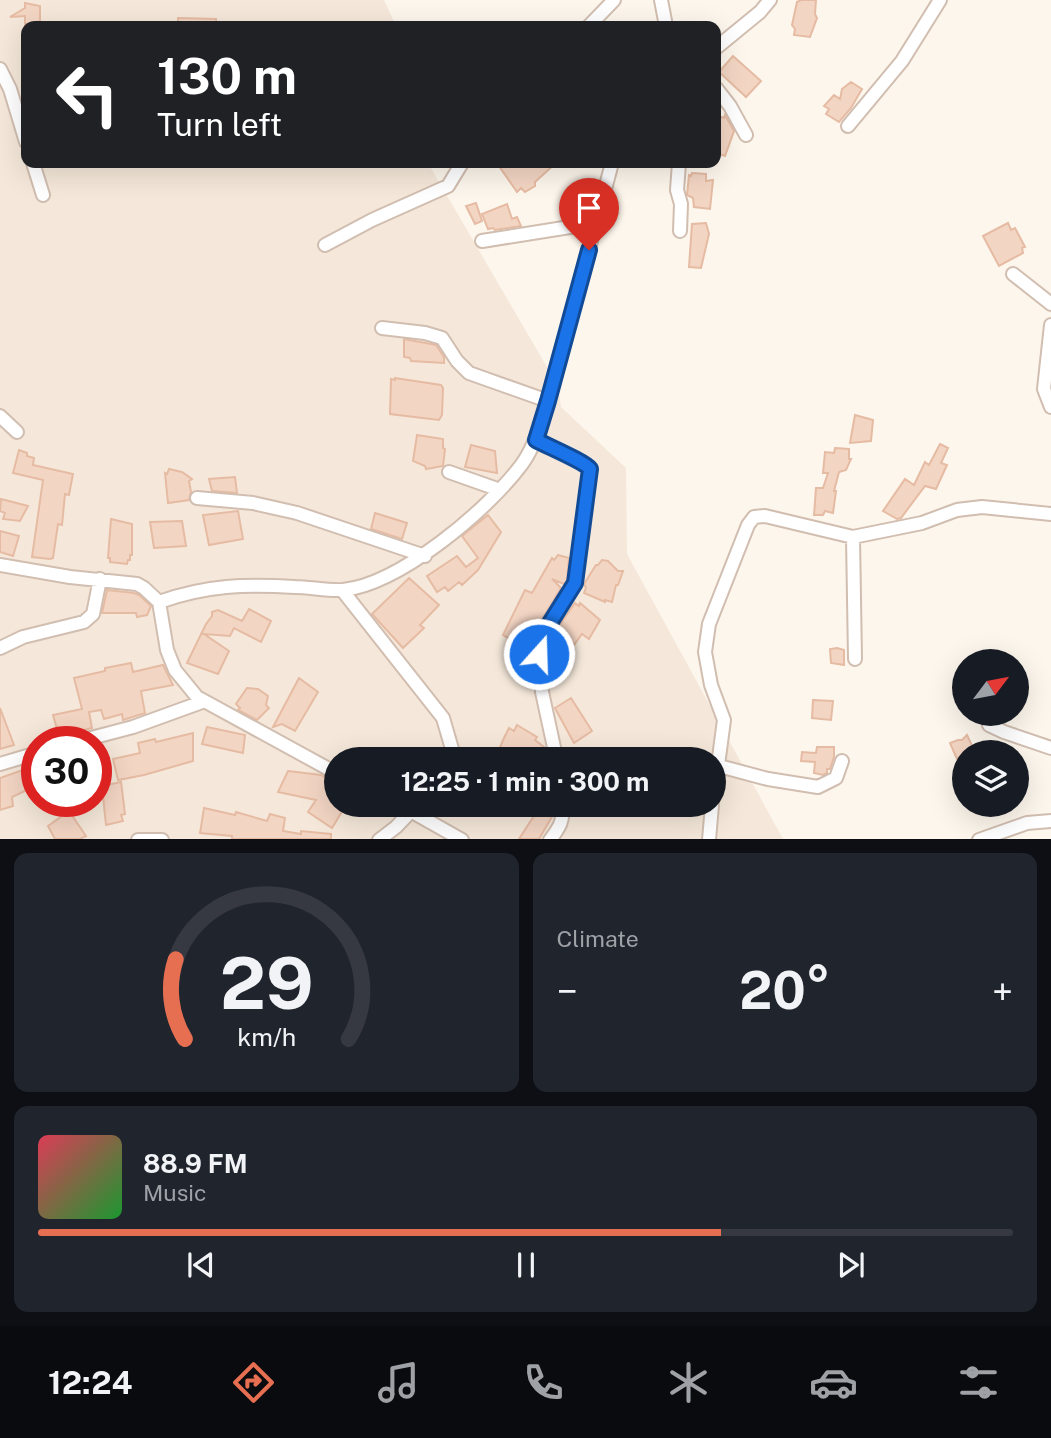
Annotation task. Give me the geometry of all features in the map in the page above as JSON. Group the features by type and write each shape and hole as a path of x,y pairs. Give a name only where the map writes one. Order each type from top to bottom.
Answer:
{"street":[{"path":"594,21 614,0"},
{"path":"661,0 665,21"},
{"path":"721,44 760,12 770,0"},
{"path":"848,126 902,61 940,0"},
{"path":"0,69 10,89 21,125"},
{"path":"721,94 746,135"},
{"path":"35,168 43,195"},
{"path":"325,245 372,220 448,186 459,168"},
{"path":"159,602 214,587 244,584 342,590 383,578 425,556 500,490 523,463 536,440 611,168"},
{"path":"679,168 677,190 681,204 680,231"},
{"path":"482,241 595,223"},
{"path":"1013,274 1051,304"},
{"path":"1051,325 1044,389 1051,407"},
{"path":"382,328 425,333 442,338 457,361 469,373 548,401"},
{"path":"0,416 18,432"},
{"path":"536,440 586,463 590,469 575,583 545,631 539,654 544,704 554,747"},
{"path":"449,472 500,490"},
{"path":"197,498 253,503 297,513 425,556"},
{"path":"721,747 724,720 711,685 705,652 709,624 748,525 754,517 765,516 853,537 922,523 957,510 982,507 1051,514"},
{"path":"853,537 855,659"},
{"path":"0,565 137,584 144,588 159,602 166,650 186,687 202,702 324,767"},
{"path":"0,648 23,637 84,622 93,614 100,579"},
{"path":"342,590 443,718 451,747"},
{"path":"112,733 202,702"},
{"path":"992,726 1051,748"},
{"path":"0,764 21,758"},
{"path":"726,768 768,779 818,787 836,778 842,761"},
{"path":"379,839 396,827 403,817"},
{"path":"426,817 462,839"},
{"path":"550,839 561,825 563,817"},
{"path":"709,839 711,817"},
{"path":"979,839 1027,823 1051,821"},
{"path":"138,839 162,839"}],"shaded area":[{"path":"0,0 384,0 394,21 21,21 21,168 431,168 558,386 561,407 626,468 627,554 783,839 0,839"}],"building":[{"path":"816,0 817,18 810,37 794,35 795,29 792,25 797,2"},
{"path":"25,3 40,6 40,21 25,21 25,16 10,17 25,8"},
{"path":"178,18 216,19 216,21 178,21"},
{"path":"733,56 761,81 746,97 721,74 721,70"},
{"path":"851,82 862,89 839,122 826,114 829,109 824,106 834,95 840,99 842,89"},
{"path":"725,115 734,131 725,156 721,155 721,117 724,118"},
{"path":"500,168 550,168 535,182 535,186 525,192 521,188 517,192"},
{"path":"706,174 706,181 713,180 710,209 694,207 693,198 687,195 689,175"},
{"path":"476,203 482,221 475,224 466,206"},
{"path":"507,204 512,219 517,217 521,226 488,229 482,214"},
{"path":"706,223 709,234 701,268 689,267 692,224"},
{"path":"1008,223 1011,230 1015,228 1025,247 1022,248 1023,253 999,266 983,236"},
{"path":"404,339 436,345 444,357 444,363 411,361 410,358 404,357"},
{"path":"391,379 441,385 442,415 439,420 390,414"},
{"path":"855,415 873,420 871,441 850,443"},
{"path":"417,435 443,439 443,466 426,469 413,461"},
{"path":"940,444 948,448 941,463 947,465 936,489 925,486 901,518 897,519 883,511 905,479 914,485 925,462 929,465"},
{"path":"471,445 495,451 497,473 465,467"},
{"path":"835,448 849,449 851,459 846,470 839,472 834,491 833,513 825,511 823,515 814,515 816,488 823,488 828,473 823,473 825,452 834,453"},
{"path":"19,450 34,458 33,465 73,474 69,495 65,494 62,525 58,524 53,558 50,559 32,557 43,480 13,473"},
{"path":"169,469 182,472 192,479 189,481 189,500 168,503 165,473 167,474"},
{"path":"235,477 237,493 212,491 209,479"},
{"path":"1,499 28,506 20,521 3,519 5,513 0,511"},
{"path":"238,511 243,539 209,545 203,515"},
{"path":"375,513 407,523 402,539 371,529"},
{"path":"488,515 501,532 478,570 462,585 459,582 448,591 445,587 437,592 427,576 457,556 466,567 478,558 462,536"},
{"path":"111,519 132,524 132,555 127,564 110,562 108,558"},
{"path":"182,521 186,546 154,548 150,522"},
{"path":"0,531 19,536 13,556 0,552"},
{"path":"558,555 569,558 567,580 564,584 552,579 561,588 525,647 503,635 525,590 532,593 552,558 554,560"},
{"path":"602,560 608,561 618,571 623,571 612,602 605,602 584,593 584,584"},
{"path":"409,578 439,605 420,625 424,628 403,648 372,614"},
{"path":"107,590 139,595 151,606 147,615 137,617 136,613 102,613"},
{"path":"575,603 579,606 580,603 600,620 589,639 582,634 574,645 556,635 558,627"},
{"path":"249,609 271,621 261,642 234,628 230,636 204,634 229,651 218,674 187,663 212,612 218,610 242,621"},
{"path":"830,649 844,650 844,665 831,663"},
{"path":"131,663 133,672 163,665 173,685 141,691 145,713 123,720 122,714 104,719 101,710 89,712 92,726 56,726 53,715 82,709 74,678 105,671 105,668"},
{"path":"299,678 318,692 295,731 282,724 273,727"},
{"path":"247,688 258,689 268,696 266,705 269,708 257,720 238,710 240,708 236,704"},
{"path":"571,698 592,731 574,743 555,708"},
{"path":"813,700 833,701 831,720 812,718"},
{"path":"0,708 14,745 0,749"},
{"path":"517,725 537,737 535,740 544,747 500,747 509,728 514,731"},
{"path":"207,727 245,735 243,753 202,744"},
{"path":"193,733 193,761 118,780 113,759 140,753 138,743 155,739 156,742"},
{"path":"817,747 834,747 830,769 823,775 814,773 815,762 801,761 802,752 816,753"},
{"path":"21,771 21,793 12,797 13,806 0,810 0,778"},
{"path":"288,771 321,775 324,776 324,817 339,817 332,828 308,812 316,800 278,792"},
{"path":"121,782 125,814 121,815 123,821 106,825 105,817 112,817 112,784"},
{"path":"204,808 235,815 236,812 267,821 270,814 285,818 283,831 331,834 331,839 232,839 232,836 200,833"},
{"path":"61,817 73,817 86,836 80,839 55,839 48,826"},
{"path":"533,817 552,817 539,839 519,839"}],"route":[{"path":"539,654 545,631 575,583 590,469 586,463 536,440 589,250"}]}
